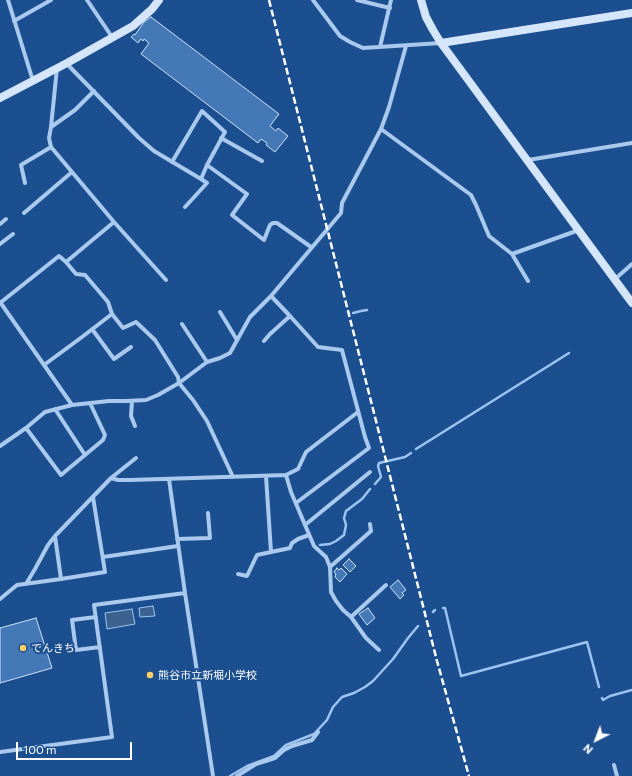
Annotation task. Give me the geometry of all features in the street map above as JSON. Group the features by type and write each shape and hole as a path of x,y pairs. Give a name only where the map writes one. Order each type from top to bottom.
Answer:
{"street":[{"path":"8,0 32,81"},
{"path":"14,21 51,0"},
{"path":"87,0 112,38"},
{"path":"0,98 133,26 152,9 159,0"},
{"path":"313,0 340,36 363,48 441,43 632,13"},
{"path":"357,0 390,8"},
{"path":"380,47 391,0"},
{"path":"421,0 426,17 441,43 632,302"},
{"path":"0,446 26,428 45,412 72,405 109,401 146,400 179,383 207,362 230,353 250,317 271,296 341,213 342,203 381,129 389,107 406,46"},
{"path":"67,63 139,138 172,162 207,183 185,207"},
{"path":"57,68 49,138 51,147 114,222 166,280"},
{"path":"51,127 75,110 94,91"},
{"path":"172,162 202,111 225,132 201,179"},
{"path":"381,129 471,195 489,236 512,254 528,281"},
{"path":"221,138 262,161"},
{"path":"527,160 632,143"},
{"path":"25,183 21,165 51,147"},
{"path":"207,165 247,194 232,215 264,240 270,225 277,223 311,247"},
{"path":"24,213 72,172"},
{"path":"0,224 6,219"},
{"path":"66,262 114,222"},
{"path":"512,254 579,230"},
{"path":"0,244 13,234"},
{"path":"72,405 0,302 59,256 76,274 85,275 108,302 112,314 123,328 136,322 155,340 178,377 179,383 207,421 233,477"},
{"path":"615,279 632,264"},
{"path":"271,296 318,347 342,350 364,437 369,448 296,503"},
{"path":"220,312 237,340"},
{"path":"44,365 112,314"},
{"path":"264,341 290,316"},
{"path":"182,324 207,362"},
{"path":"92,329 114,359 131,347"},
{"path":"132,401 131,416 135,426"},
{"path":"26,428 61,475 104,440 105,435 90,403"},
{"path":"55,409 84,455"},
{"path":"111,478 118,480 131,480 286,475 298,469 306,452 358,412"},
{"path":"26,584 48,545 55,536 111,478 136,458"},
{"path":"305,525 370,472"},
{"path":"286,475 291,492 314,546 326,557 330,567 331,592 343,610 351,616 366,638 378,650"},
{"path":"266,476 271,552"},
{"path":"169,479 213,776"},
{"path":"0,599 17,585 105,572 93,497"},
{"path":"177,539 210,538 208,513"},
{"path":"330,567 371,531 370,524"},
{"path":"238,574 248,576 257,555 290,548 292,543 298,538 309,535"},
{"path":"55,536 61,579"},
{"path":"103,557 178,546"},
{"path":"351,616 386,585"},
{"path":"0,752 112,737 94,605 185,593"},
{"path":"96,617 72,620 76,650 100,647"},
{"path":"238,776 256,764 275,758 284,750 292,746 312,740 318,732"},
{"path":"614,765 617,776"}],"water":[{"path":"153,606 155,616 140,617 139,608"},
{"path":"132,609 135,624 107,629 105,613"}],"building":[{"path":"151,17 279,114 270,126 276,131 278,128 288,136 275,152 261,139 258,143 141,54 149,43 144,39 143,41 141,39 138,43 131,37 134,34 135,35 144,22"},
{"path":"349,559 356,566 350,572 343,565"},
{"path":"337,568 339,570 341,568 347,574 340,582 335,577 336,574 334,572"},
{"path":"398,580 406,590 402,593 404,595 400,599 390,587"},
{"path":"368,608 375,618 367,625 359,614"},
{"name":"でんきち","path":"36,618 52,668 0,683 0,628"}],"waterway":[{"path":"353,313 367,310"},
{"path":"416,449 569,353"},
{"path":"375,484 381,477 378,466 379,463 405,457 411,453"},
{"path":"320,545 330,544 344,535 346,525 344,518 346,511 362,499 370,489"},
{"path":"443,608 445,608 461,676 587,642 599,687"},
{"path":"230,776 247,766 274,756 286,745 314,734 327,720 333,707 342,697 354,693 373,681 393,659 418,626"},
{"path":"602,698 603,700 610,696 632,690"}],"railway":[{"path":"269,0 437,661 469,776"}],"place":[{"name":"でんきち","path":"23,648"},
{"name":"熊谷市立新堀小学校","path":"150,675"}]}
